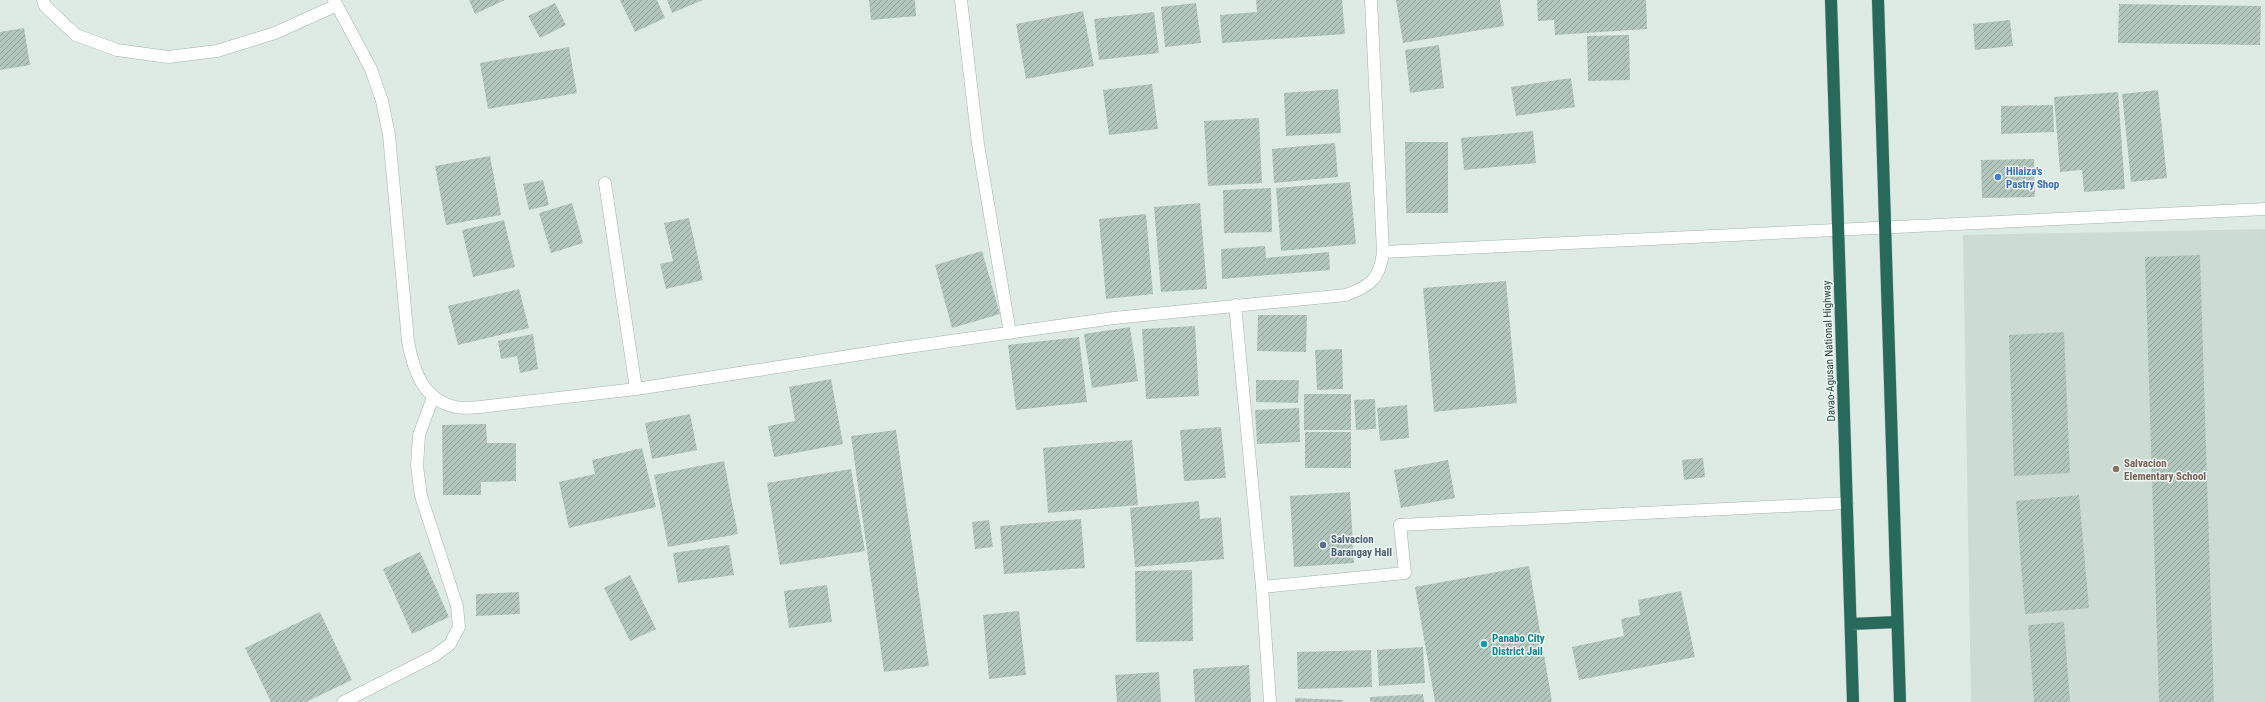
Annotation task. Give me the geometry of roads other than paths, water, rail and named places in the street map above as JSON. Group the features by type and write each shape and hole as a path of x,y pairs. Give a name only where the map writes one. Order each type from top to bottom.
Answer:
{"highway":[{"name":"Davao-Agusan National Highway","path":"1831,0 1853,702"},
{"path":"1878,0 1900,702"},
{"path":"1851,624 1897,622"}],"street":[{"path":"43,0 45,6 76,35 117,50 168,57 217,51 274,33 335,2 371,69 382,101 389,135 408,341 413,367 433,397 455,407 480,407 636,389 894,349 1114,318 1346,295 1360,290 1374,281 1381,268 1383,252 1371,0"},
{"path":"961,0 978,144 1010,333"},
{"path":"605,183 636,389"},
{"path":"1383,252 1885,229 2265,209"},
{"path":"1235,305 1262,587 1270,702"},
{"path":"343,702 434,656 450,644 459,627 457,606 422,496 417,466 419,435 433,397"},
{"path":"1262,587 1405,573 1400,525 1847,503"}],"place":[{"name":"Hilaiza's Pastry Shop","path":"1998,177"},
{"name":"Salvacion Elementary School","path":"2116,469"},
{"name":"Salvacion Barangay Hall","path":"1323,545"},
{"name":"Panabo City District Jail","path":"1484,644"}]}
